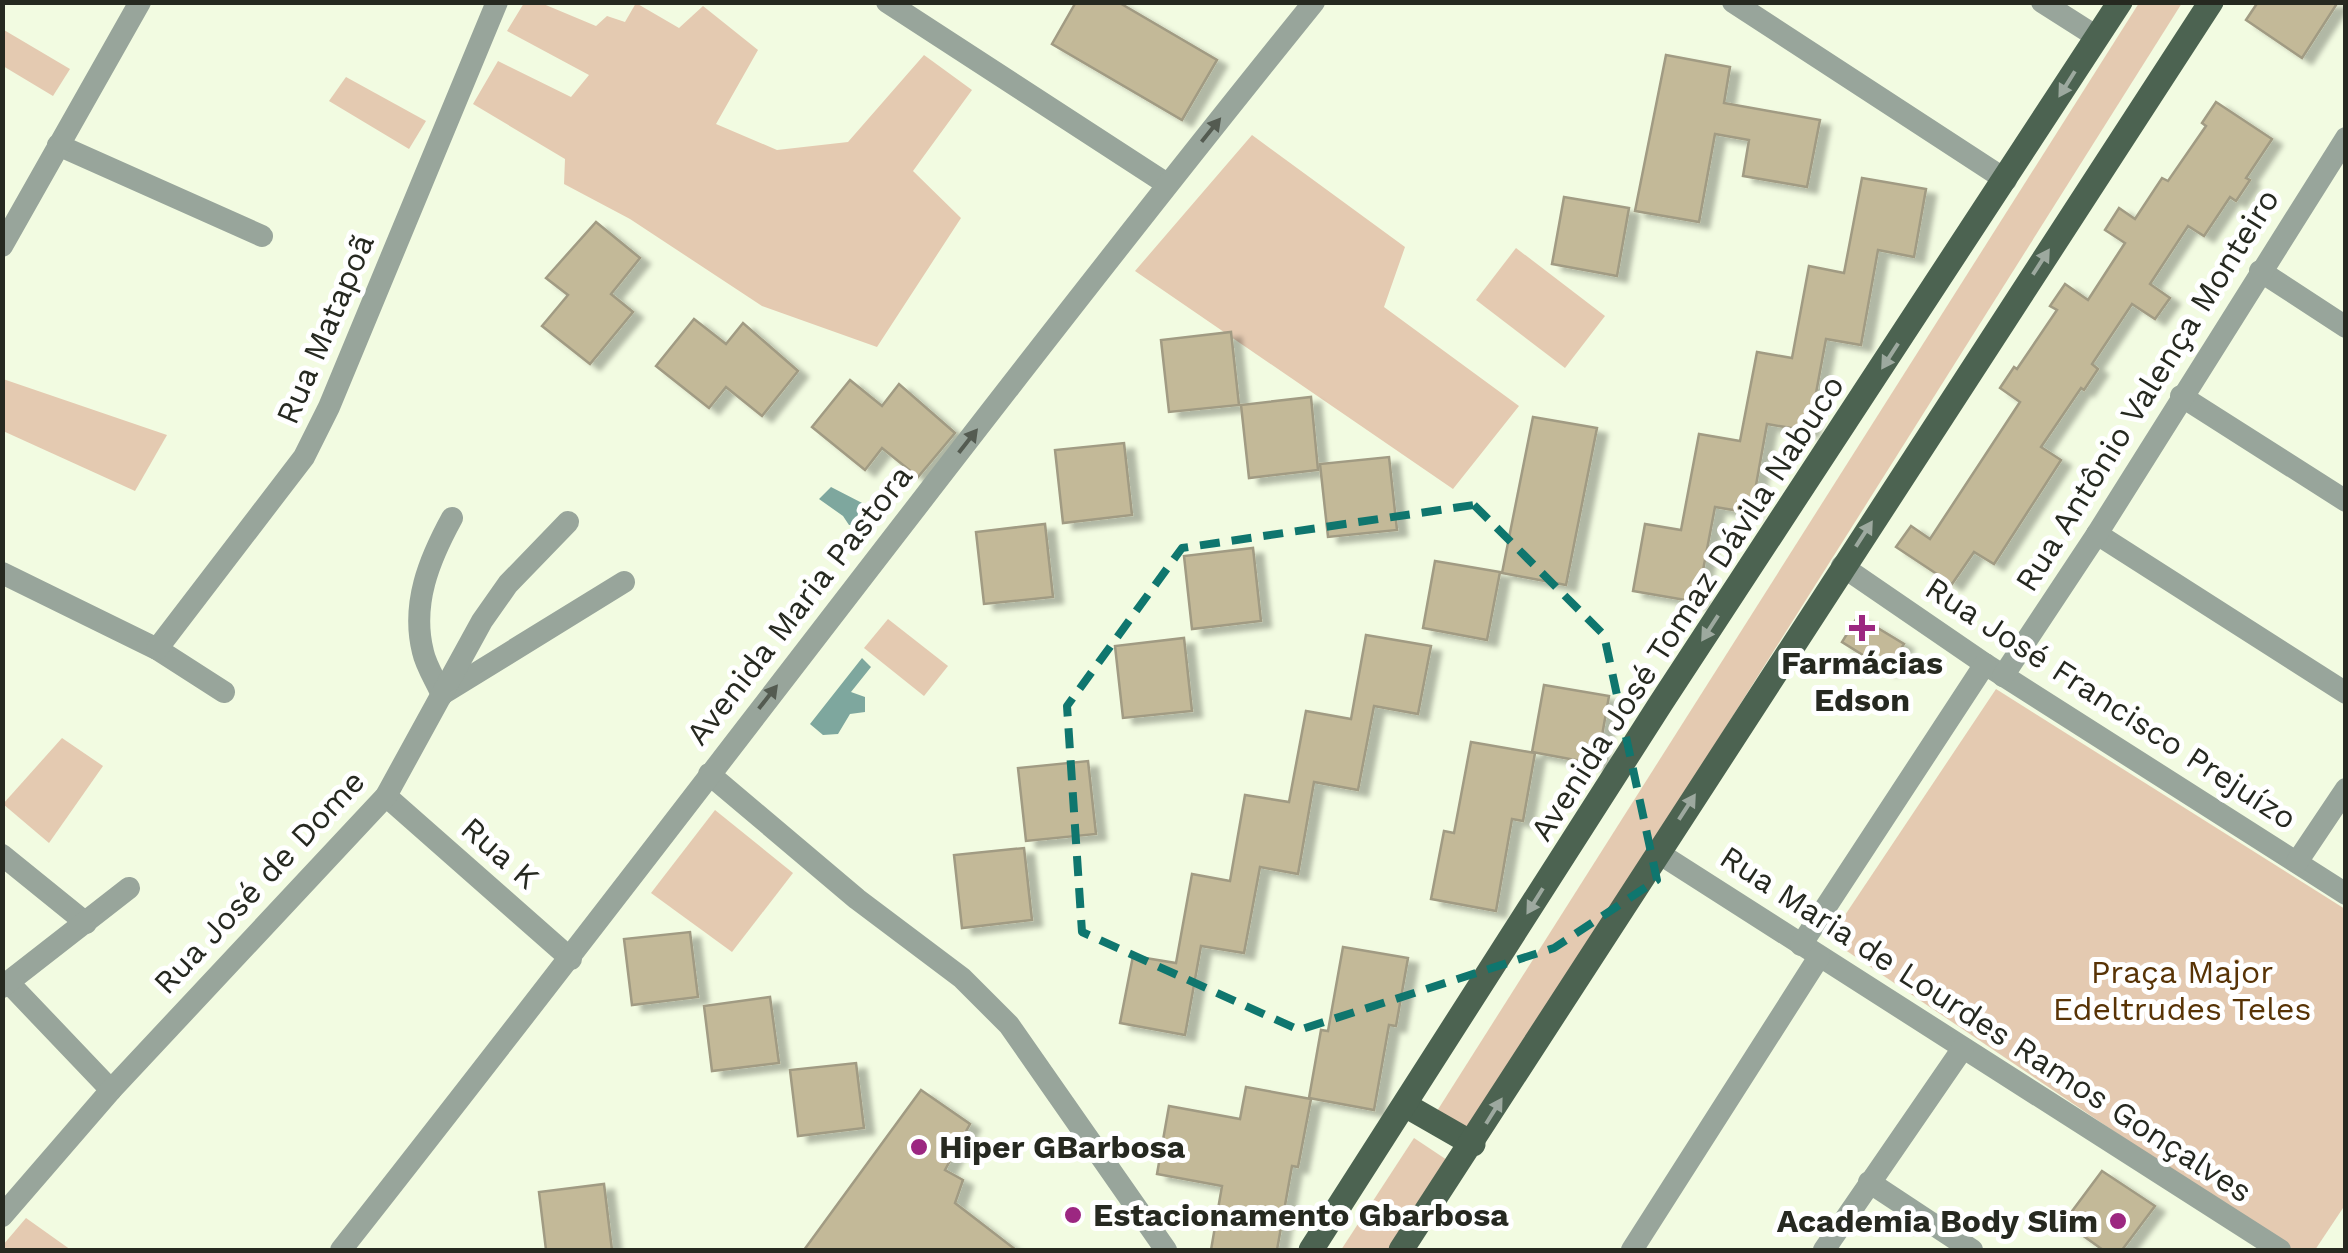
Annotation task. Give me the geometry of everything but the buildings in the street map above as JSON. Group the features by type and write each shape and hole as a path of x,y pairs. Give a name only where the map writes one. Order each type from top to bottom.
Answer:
{"main road":[{"name":"Avenida José Tomaz Dávila Nabuco","path":"1311,1250 1660,703 2120,2"},
{"path":"1402,1250 2211,2"},
{"path":"1406,1106 1473,1144"}],"street":[{"path":"2,246 140,2"},
{"name":"Rua Matapoã","path":"157,649 304,457 329,407 497,2"},
{"path":"887,2 1167,184"},
{"name":"Avenida Maria Pastora","path":"341,1250 382,1216 708,774 1167,184 1314,2"},
{"path":"1733,2 2006,180"},
{"path":"2042,2 2097,37"},
{"name":"Rua Antônio Valença Monteiro","path":"1632,1250 1810,951 1994,670 2097,534 2346,138"},
{"path":"58,145 262,236"},
{"path":"2260,271 2346,327"},
{"path":"2181,396 2346,501"},
{"path":"452,518 425,577 419,608 423,654 442,695 624,582"},
{"name":"Rua José de Dome","path":"2,1216 111,1090 386,796 482,621 508,584 568,522"},
{"path":"2097,534 2346,693"},
{"name":"Rua José Francisco Prejuízo","path":"1842,566 1994,670 2346,894"},
{"path":"2,573 157,649 224,692"},
{"path":"708,774 857,899 962,978 1009,1024 1166,1250"},
{"path":"2298,862 2346,788"},
{"name":"Rua K","path":"386,796 570,959"},
{"name":"Rua Maria de Lourdes Ramos Gonçalves","path":"1657,852 2280,1250"},
{"path":"2,854 86,924"},
{"path":"111,1090 6,985 129,888"},
{"path":"1824,1250 1963,1048"},
{"path":"1869,1182 1972,1250"}],"highlighted area":[{"path":"1474,505 1604,635 1657,880 1554,948 1299,1030 1082,932 1067,706 1182,548"}],"green space":[{"path":"524,3 541,3 596,26 607,16 625,22 636,3 679,28 703,6 758,50 716,124 777,150 848,142 924,55 972,90 913,171 961,218 877,347 762,306 630,219 564,184 565,159 473,104 498,61 571,97 589,75 507,31"},
{"path":"2139,3 2182,3 1472,1130 1437,1111"},
{"path":"4,30 70,69 53,96 3,66"},
{"path":"346,77 426,121 409,149 329,101"},
{"path":"1252,135 1405,247 1384,307 1519,406 1453,489 1135,271"},
{"path":"1516,248 1605,316 1565,368 1476,300"},
{"path":"3,379 167,435 135,491 3,431"},
{"path":"888,619 948,666 924,696 864,648"},
{"name":"Praça Major Edeltrudes Teles","path":"1996,689 2345,909 2345,1205 2315,1250 2290,1250 1829,939"},
{"path":"62,738 103,766 49,843 3,804"},
{"path":"715,810 793,873 732,952 651,893"},
{"path":"1414,1138 1450,1162 1392,1250 1341,1250"},
{"path":"26,1218 71,1250 3,1250"}],"water":[{"path":"831,487 866,505 876,522 868,532 859,525 849,525 819,499"},
{"path":"862,658 871,667 851,692 865,697 865,712 850,714 838,734 823,735 810,724"}],"place":[{"name":"Farmácias Edson","path":"1862,628"},
{"name":"Hiper GBarbosa","path":"919,1147"},
{"name":"Estacionamento Gbarbosa","path":"1073,1215"},
{"name":"Academia Body Slim","path":"2118,1221"}]}
